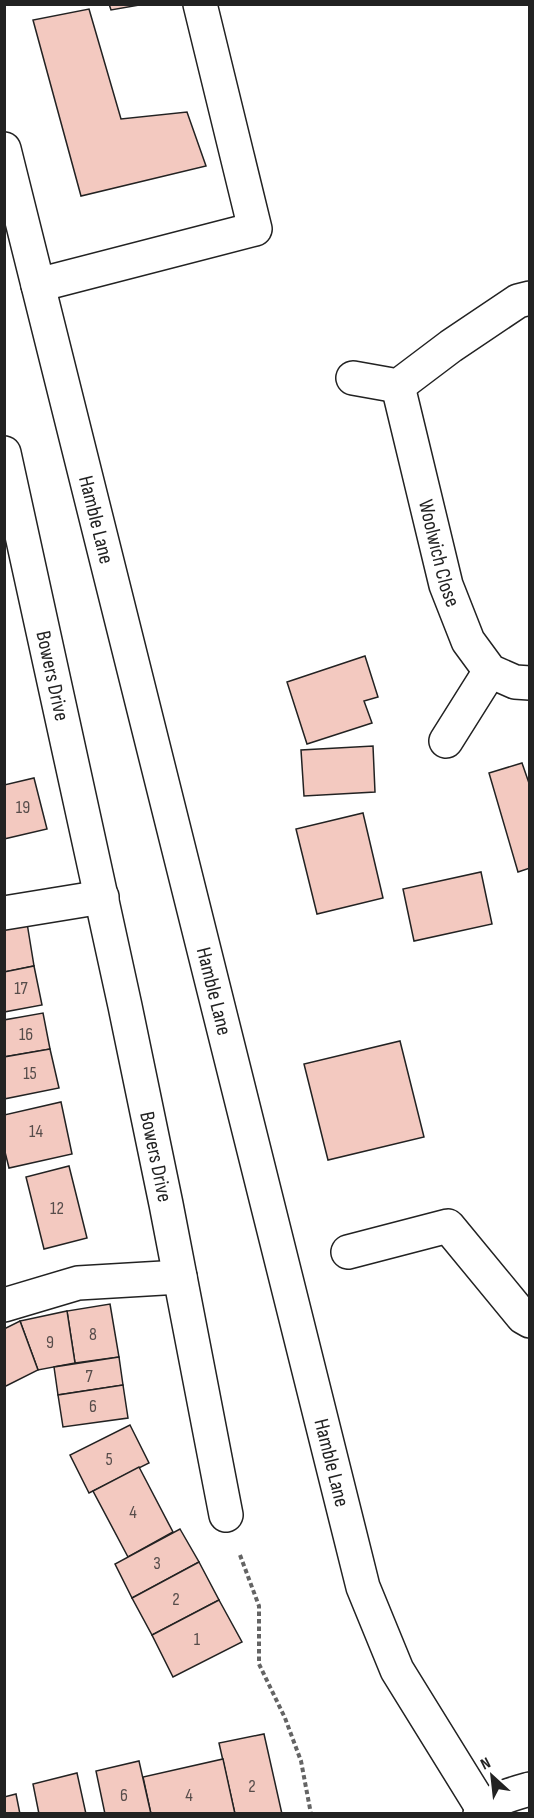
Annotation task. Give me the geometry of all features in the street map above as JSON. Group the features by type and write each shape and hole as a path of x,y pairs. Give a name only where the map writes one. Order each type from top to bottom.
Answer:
{"street":[{"path":"38,285 255,229 200,4"},
{"name":"Hamble Lane","path":"4,149 363,1587 397,1670 482,1811"},
{"path":"353,378 398,386 518,301 530,298"},
{"name":"Woolwich Close","path":"398,386 446,585 468,641 490,671"},
{"name":"Bowers Drive","path":"4,453 102,897 226,1515"},
{"path":"446,741 490,671 515,682 530,683"},
{"path":"4,913 102,897"},
{"path":"348,1252 448,1226 523,1317 530,1321"},
{"path":"4,1305 78,1283 180,1277"},
{"path":"482,1811 505,1796 530,1789"}],"path":[{"path":"226,1515 259,1606 259,1664 285,1718 301,1761 311,1814"}],"building":[{"path":"109,4 145,4 111,10"},
{"path":"89,9 121,119 187,112 206,166 81,196 33,20"},
{"path":"365,656 378,697 364,701 372,723 307,744 287,682"},
{"path":"373,746 375,792 304,796 301,750"},
{"path":"522,763 530,786 530,868 518,872 489,773"},
{"path":"34,778 47,829 4,839 4,785"},
{"path":"363,813 383,898 317,914 296,829"},
{"path":"481,872 492,924 414,941 403,889"},
{"path":"27,923 34,966 4,972 4,928"},
{"path":"34,966 42,1005 4,1012 4,972"},
{"path":"43,1013 50,1049 4,1057 4,1020"},
{"path":"400,1041 424,1137 328,1160 304,1064"},
{"path":"50,1049 59,1088 4,1099 4,1057"},
{"path":"61,1102 72,1154 9,1168 4,1148 4,1115"},
{"path":"69,1166 87,1238 44,1249 26,1177"},
{"path":"110,1304 119,1357 75,1363 67,1311"},
{"path":"67,1311 75,1363 38,1370 20,1321"},
{"path":"20,1321 38,1370 4,1387 4,1329"},
{"path":"119,1357 123,1385 58,1395 54,1367"},
{"path":"123,1385 128,1418 63,1427 58,1395"},
{"path":"130,1425 149,1463 89,1493 70,1455"},
{"path":"139,1467 173,1532 128,1557 93,1491"},
{"path":"180,1529 199,1562 132,1598 115,1564"},
{"path":"199,1562 219,1600 152,1635 132,1598"},
{"path":"219,1600 242,1642 173,1677 152,1635"},
{"path":"264,1734 282,1814 235,1814 219,1743"},
{"path":"223,1759 235,1814 151,1814 143,1777"},
{"path":"139,1761 151,1814 105,1814 96,1771"},
{"path":"77,1773 86,1814 39,1814 33,1784"},
{"path":"16,1794 20,1814 4,1814 4,1797"}]}
